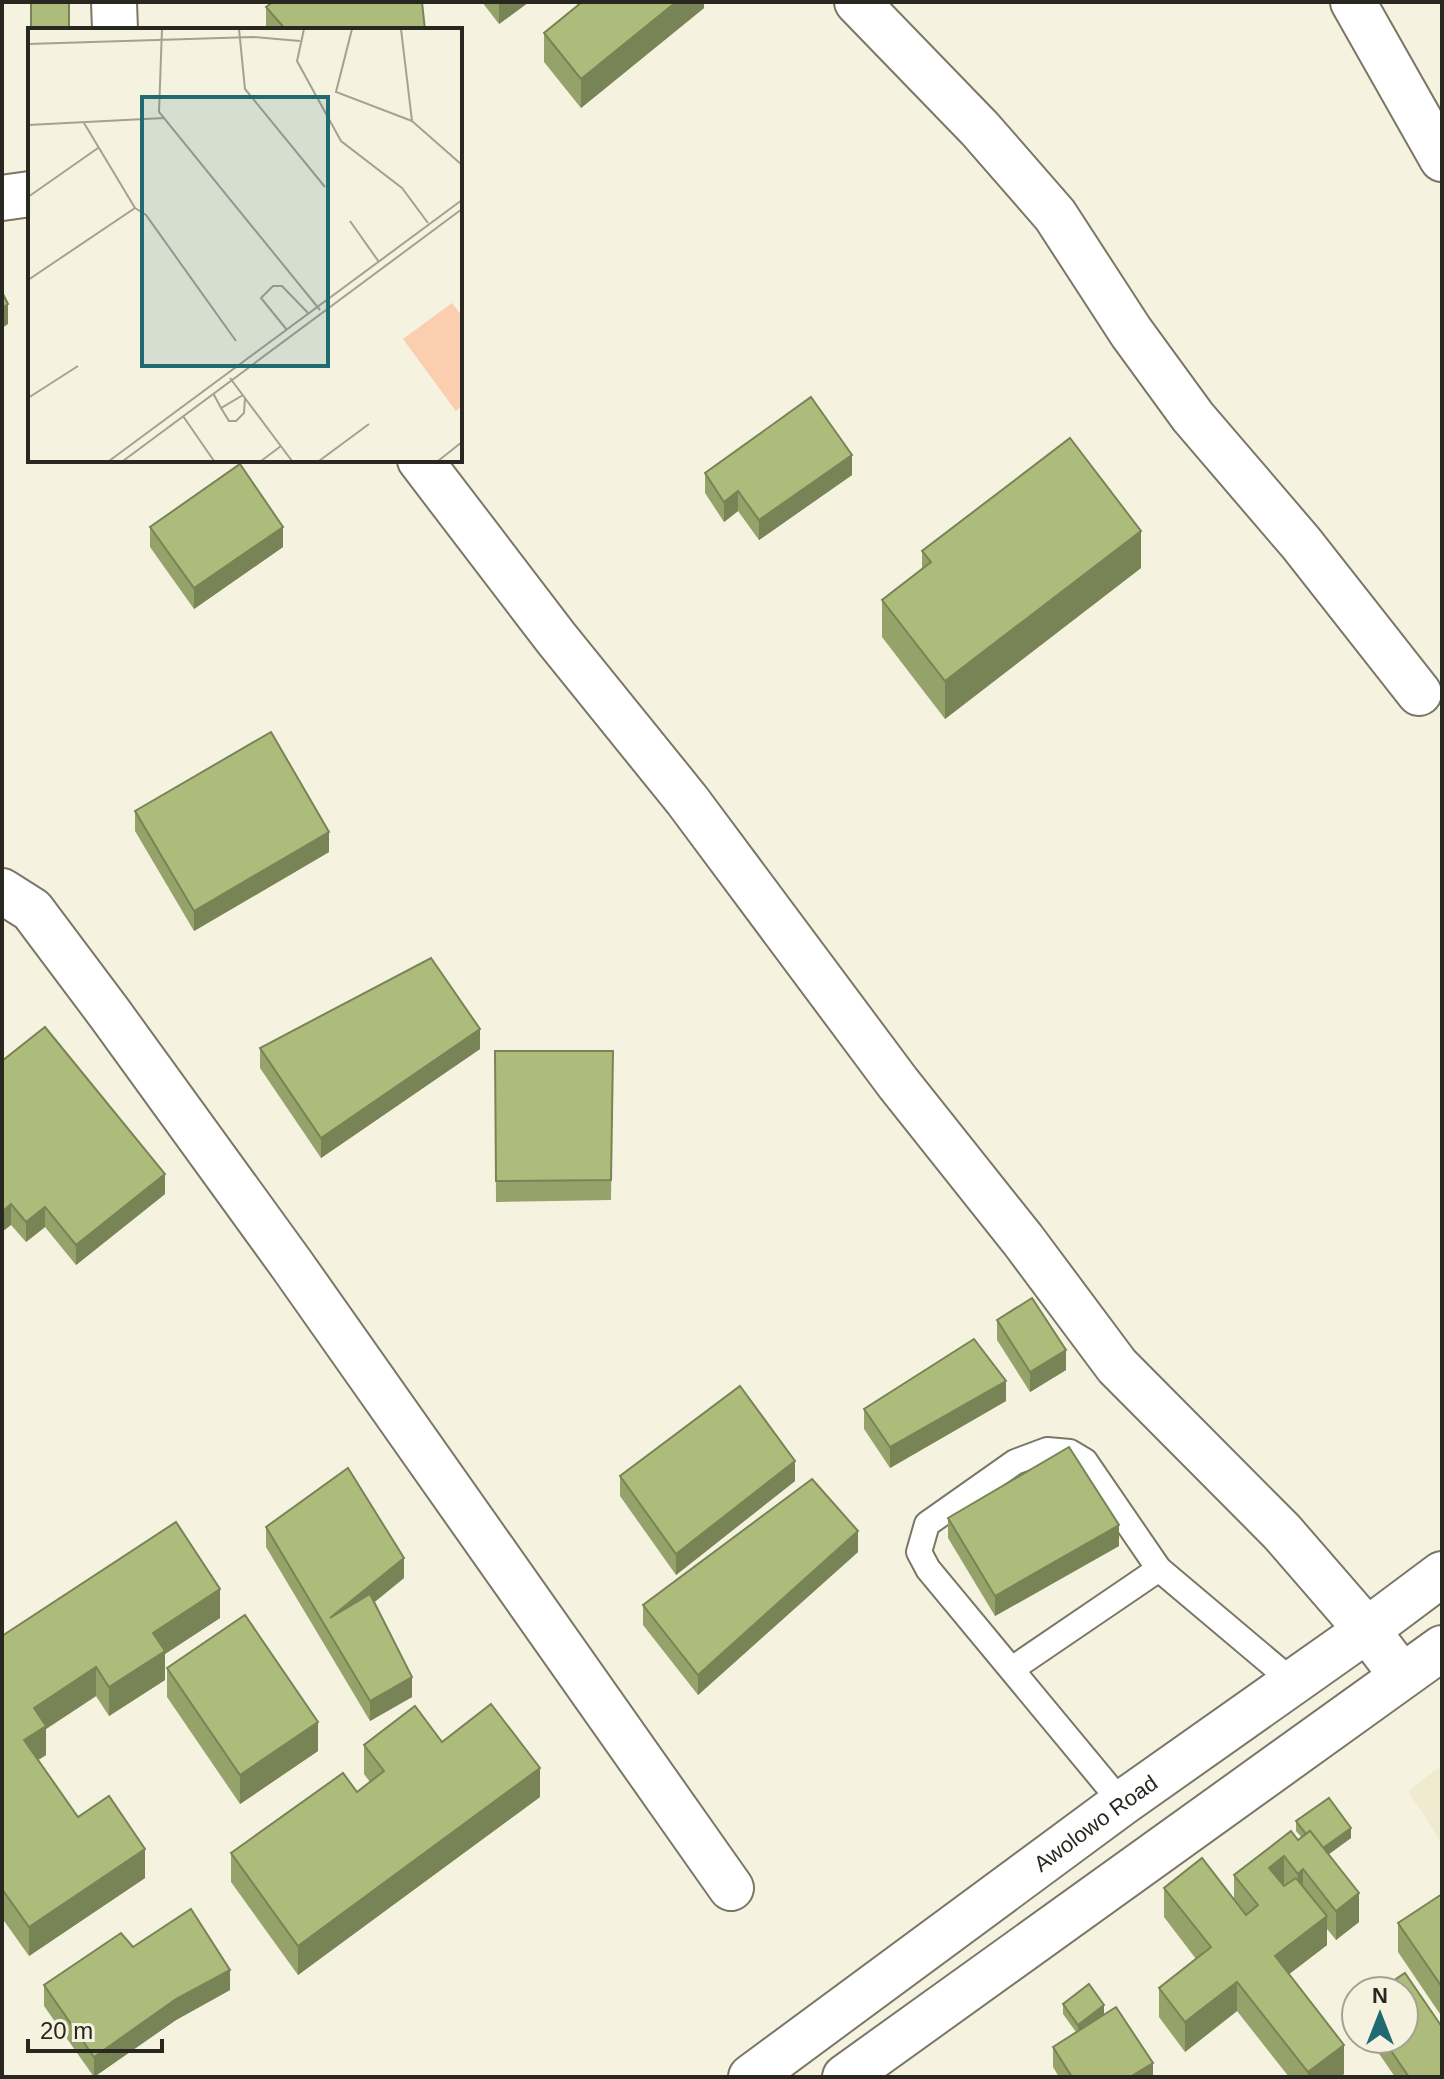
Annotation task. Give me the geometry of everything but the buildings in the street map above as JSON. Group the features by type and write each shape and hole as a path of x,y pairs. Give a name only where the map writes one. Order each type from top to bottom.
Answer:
{"street":[{"path":"114,2 115,28"},
{"path":"857,2 980,129 1055,215 1131,332 1193,417 1301,543 1419,693"},
{"path":"1353,2 1442,159"},
{"path":"2,198 28,194"},
{"path":"422,462 556,638 687,800 898,1083 1023,1240 1117,1366 1282,1532 1367,1630 1402,1676"},
{"path":"2,891 32,910 110,1014 292,1265 731,1888"},
{"name":"Awolowo Road","path":"751,2077 1122,1803 1442,1574"},
{"path":"845,2077 1442,1648"}],"lane":[{"path":"1122,1803 928,1569 919,1552 927,1524 1015,1462 1047,1450 1070,1452 1085,1461 1159,1569 1293,1682"},
{"path":"1012,1669 1159,1569"}],"shaded area":[{"path":"1442,1765 1442,1843 1408,1791"}]}
